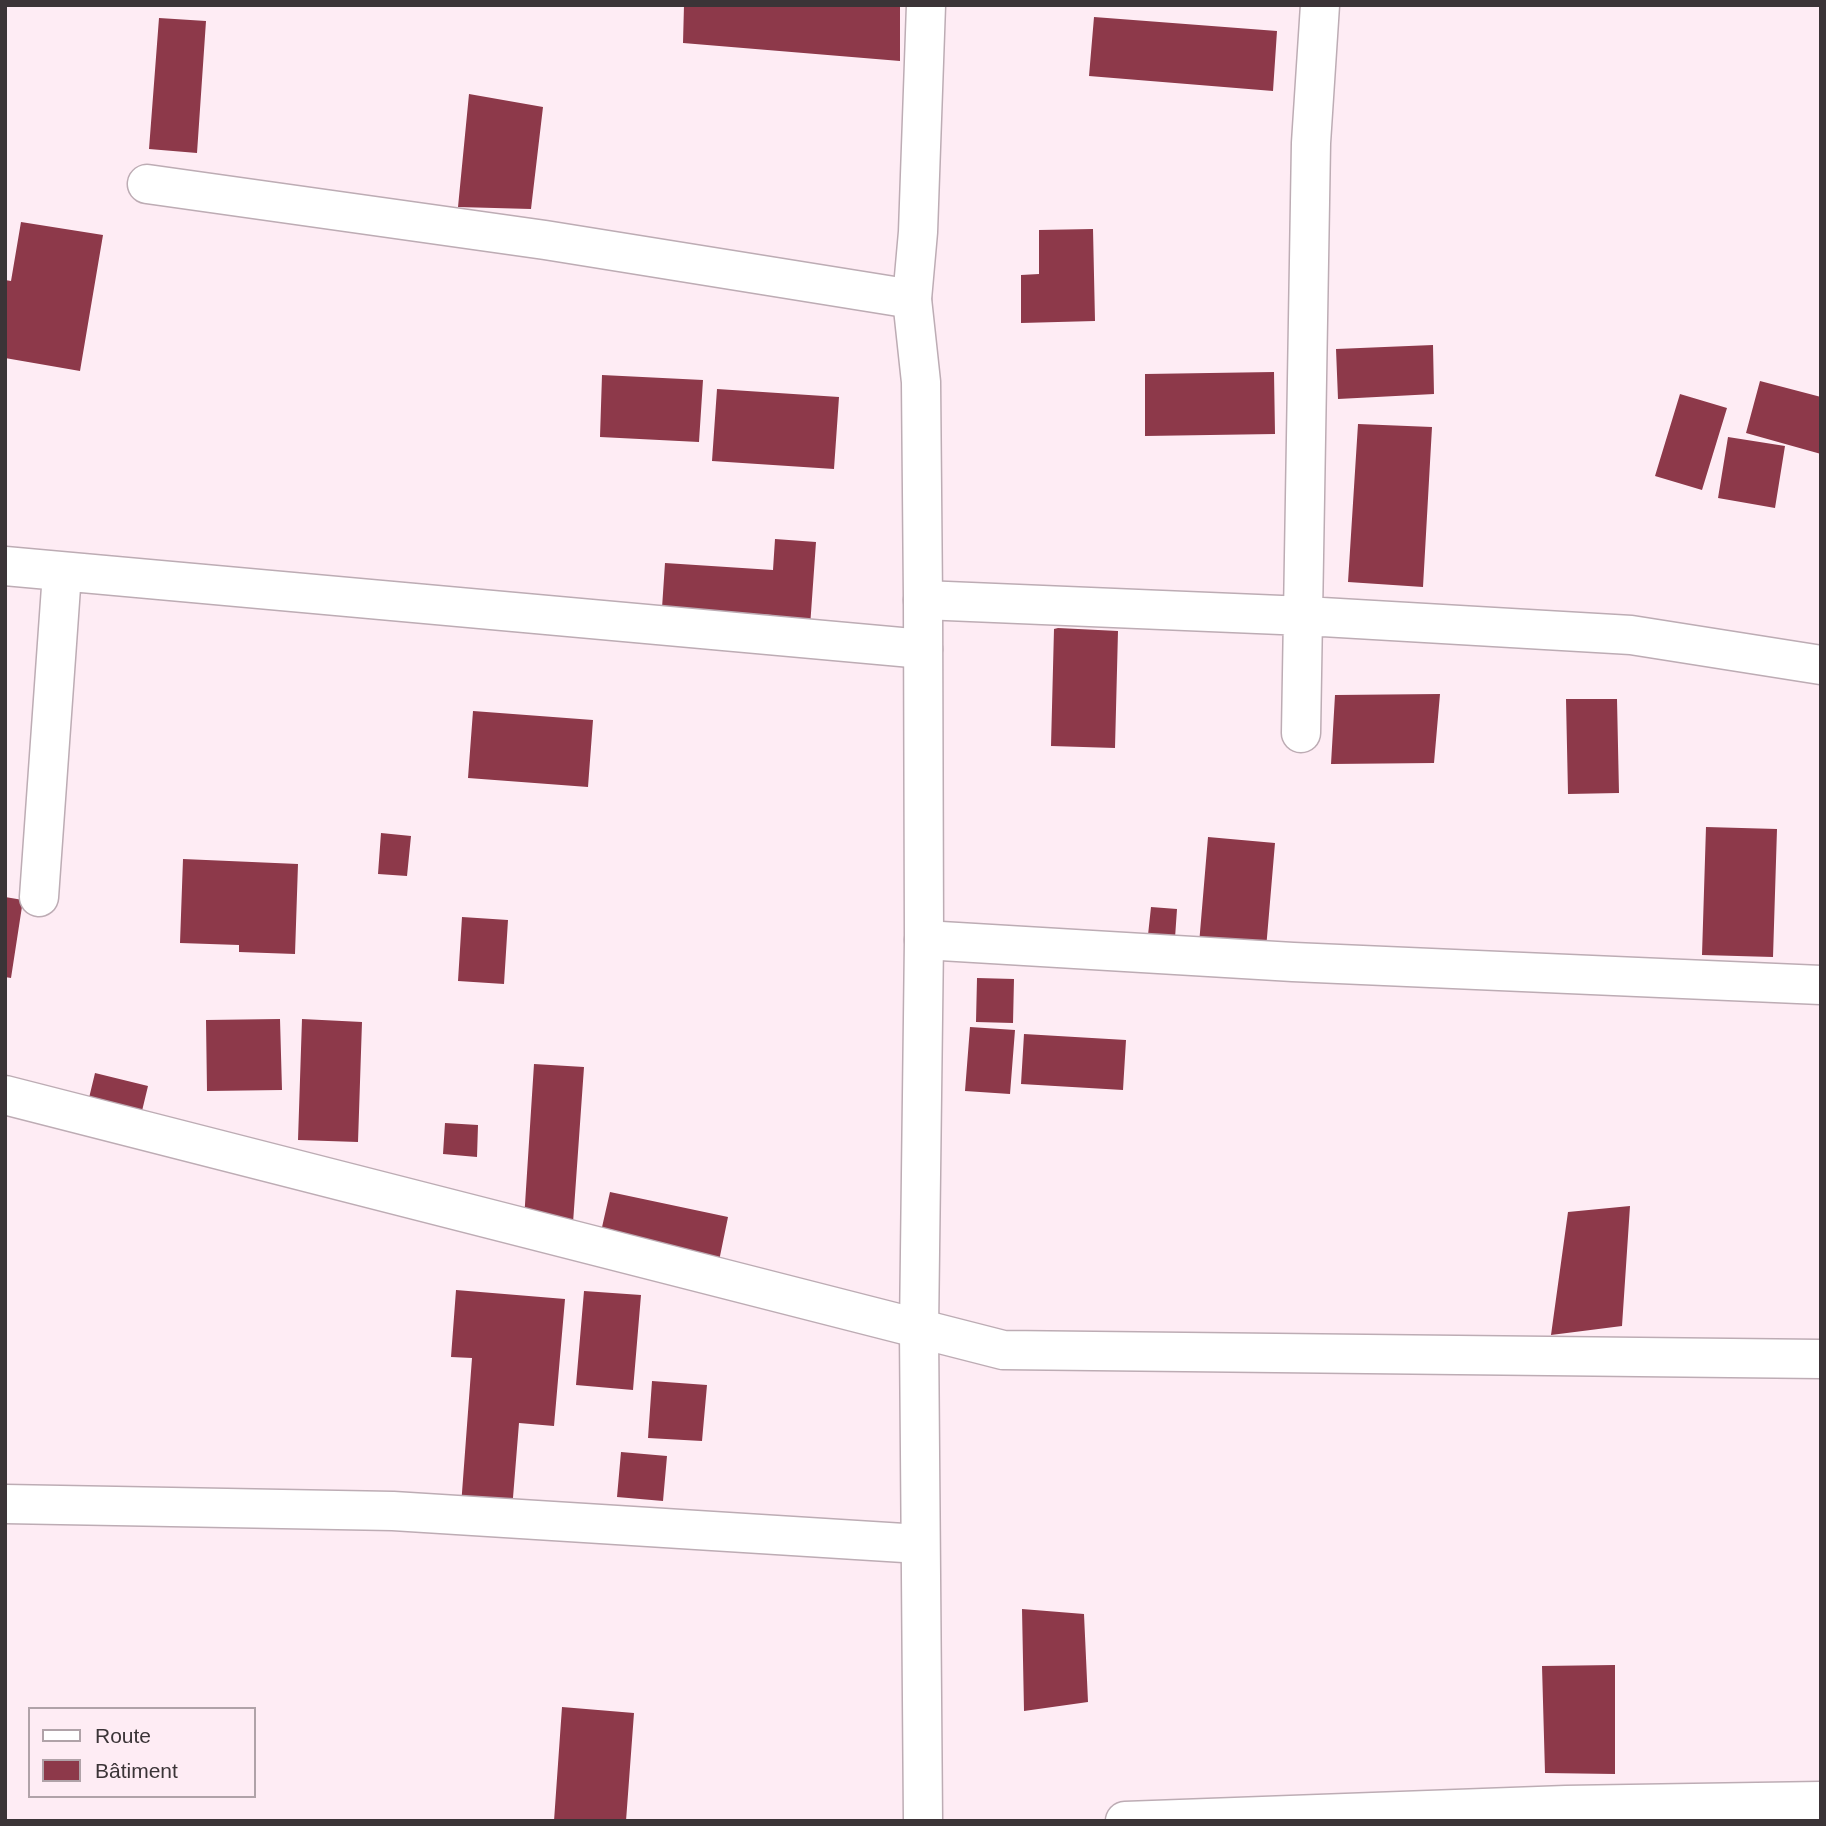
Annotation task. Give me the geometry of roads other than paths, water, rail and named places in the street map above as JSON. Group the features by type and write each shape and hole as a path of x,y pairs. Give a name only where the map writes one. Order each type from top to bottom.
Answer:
{"street":[{"path":"923,1821 919,1330 925,940 923,600 920,382 912,299 918,232 926,5"},
{"path":"1301,733 1311,143 1320,5"},
{"path":"147,184 545,240 912,299"},
{"path":"5,566 923,649"},
{"path":"39,897 62,573"},
{"path":"923,600 1305,616 1631,635 1821,664"},
{"path":"925,940 1293,962 1821,985"},
{"path":"5,1095 1003,1350 1227,1350 1821,1359"},
{"path":"5,1504 393,1511 920,1544"},
{"path":"1125,1821 1566,1805 1821,1801"}]}
